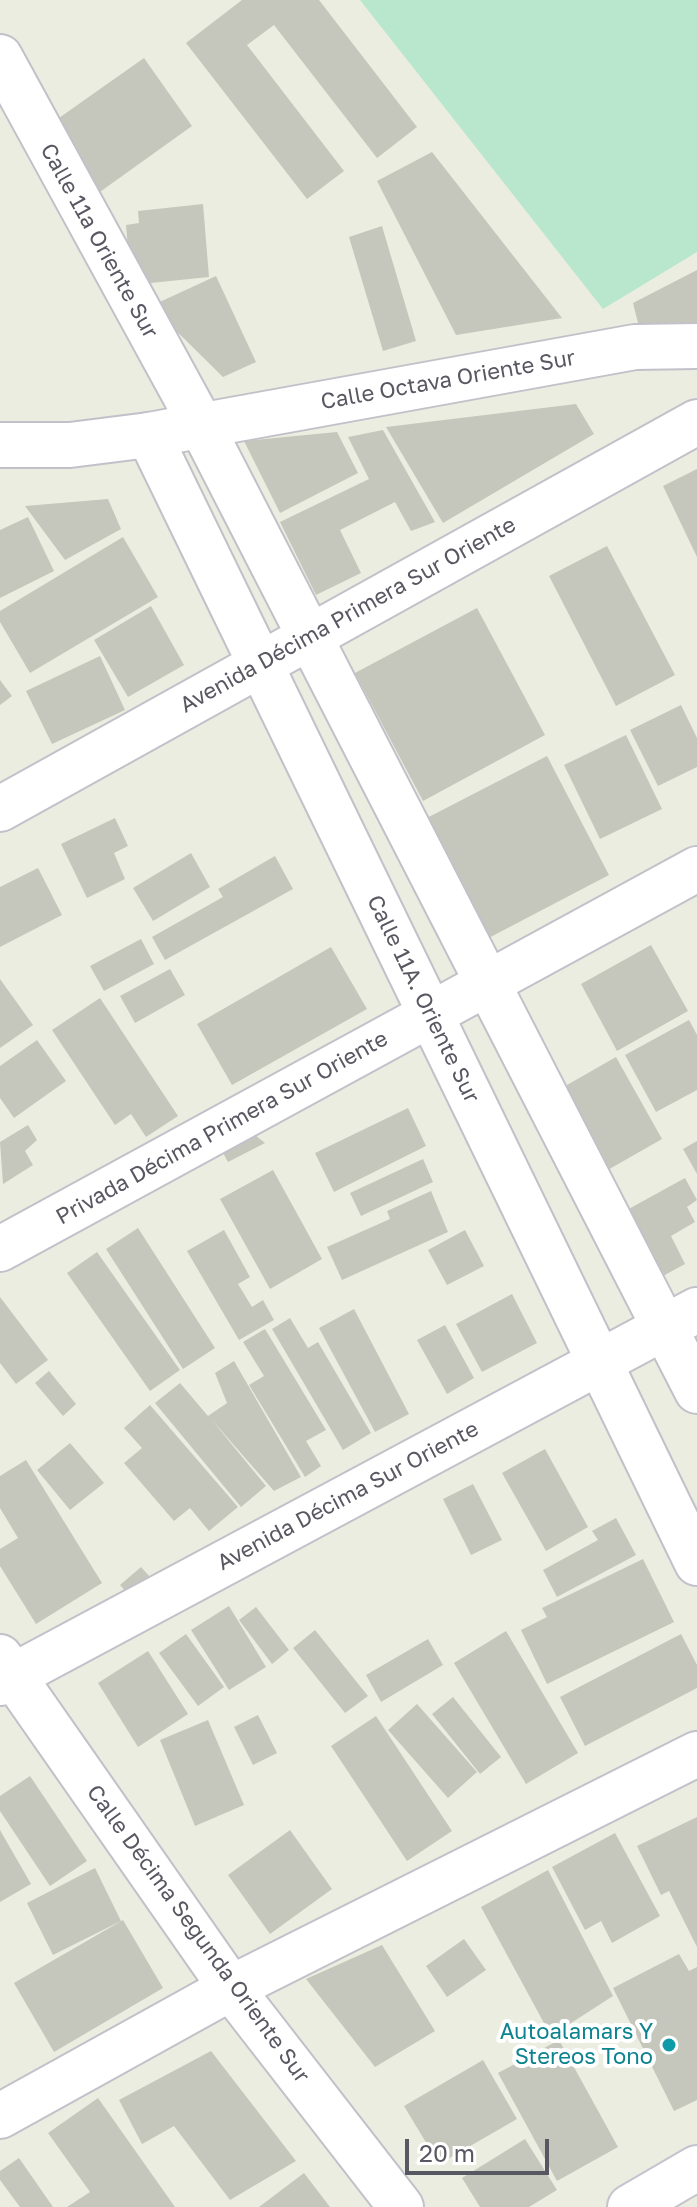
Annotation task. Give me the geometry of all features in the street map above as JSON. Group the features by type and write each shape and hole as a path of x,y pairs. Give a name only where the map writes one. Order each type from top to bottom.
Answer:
{"street":[{"name":"Calle 11a Oriente Sur","path":"4,77 200,423"},
{"name":"Calle Octava Oriente Sur","path":"0,445 70,445 149,435 200,423 635,347 697,346"},
{"name":"Avenida Décima Primera Sur Oriente","path":"0,809 697,422"},
{"path":"200,423 488,983 681,1319 697,1391"},
{"name":"Calle 11A. Oriente Sur","path":"149,435 697,1563"},
{"name":"Privada Décima Primera Sur Oriente","path":"0,1249 697,869"},
{"name":"Avenida Décima Sur Oriente","path":"5,1672 681,1319"},
{"name":"Calle Décima Segunda Oriente Sur","path":"5,1672 231,1988 401,2207"},
{"path":"0,2116 231,1988 697,1754"},
{"path":"630,2207 697,2168"}],"green space":[{"path":"360,0 697,0 697,252 603,309"}],"building":[{"path":"242,0 319,0 417,127 377,158 274,25 247,45 344,171 307,199 186,43"},
{"path":"144,58 192,126 97,194 49,125"},
{"path":"432,152 562,318 456,335 377,181"},
{"path":"203,204 209,277 131,285 126,225 139,223 138,211"},
{"path":"382,226 416,341 383,351 349,237"},
{"path":"697,270 697,327 639,327 633,303"},
{"path":"216,276 256,362 223,377 151,306"},
{"path":"576,404 594,434 443,523 386,427"},
{"path":"383,430 435,522 411,531 395,502 340,530 361,573 316,595 280,522 369,479 348,437"},
{"path":"337,432 358,473 280,513 244,441"},
{"path":"697,469 697,557 663,486"},
{"path":"108,499 121,529 65,560 25,506"},
{"path":"28,517 54,571 0,598 0,530"},
{"path":"123,537 158,597 30,673 0,622 0,611"},
{"path":"607,546 675,675 616,706 549,576"},
{"path":"151,606 184,665 128,697 94,640"},
{"path":"477,608 545,735 423,801 355,673"},
{"path":"100,656 125,710 52,744 26,691"},
{"path":"0,680 12,696 0,705"},
{"path":"681,705 697,738 697,767 658,786 630,730"},
{"path":"626,735 662,809 600,839 564,765"},
{"path":"547,756 609,875 481,942 419,822"},
{"path":"115,818 128,846 114,853 125,879 87,898 61,844"},
{"path":"191,853 210,887 153,921 133,888"},
{"path":"275,856 293,889 165,960 152,937 223,897 218,889"},
{"path":"38,868 62,915 0,947 0,887"},
{"path":"141,939 154,964 104,991 90,966"},
{"path":"651,945 688,1011 617,1051 581,984"},
{"path":"331,947 367,1009 232,1085 197,1024"},
{"path":"170,969 185,995 135,1023 120,996"},
{"path":"0,979 33,1025 0,1048"},
{"path":"100,998 178,1116 146,1137 131,1114 115,1125 52,1030"},
{"path":"689,1020 697,1035 697,1090 656,1112 625,1055"},
{"path":"37,1040 66,1081 14,1118 0,1098 0,1066"},
{"path":"616,1057 662,1139 599,1175 553,1093"},
{"path":"408,1108 426,1146 334,1192 315,1153"},
{"path":"28,1125 37,1140 25,1151 33,1165 3,1184 0,1142"},
{"path":"255,1135 265,1143 228,1162 222,1151"},
{"path":"697,1141 697,1174 683,1149"},
{"path":"423,1159 433,1182 361,1216 350,1193"},
{"path":"273,1170 322,1259 270,1289 220,1199"},
{"path":"685,1178 697,1200 687,1207 695,1222 671,1236 685,1264 661,1277 625,1211"},
{"path":"431,1191 448,1232 342,1280 327,1247 390,1219 387,1211"},
{"path":"138,1228 215,1348 183,1369 106,1249"},
{"path":"224,1230 250,1277 238,1284 252,1307 263,1300 274,1320 239,1340 187,1251"},
{"path":"465,1230 484,1266 447,1285 428,1250"},
{"path":"97,1252 180,1370 150,1391 67,1273"},
{"path":"512,1294 537,1343 482,1372 456,1324"},
{"path":"0,1297 48,1360 16,1384 0,1363"},
{"path":"354,1309 409,1414 375,1432 319,1328"},
{"path":"290,1318 308,1348 318,1342 371,1433 343,1450 272,1329"},
{"path":"445,1325 474,1378 447,1394 417,1340"},
{"path":"265,1329 326,1430 306,1441 321,1466 305,1477 249,1385 264,1376 243,1342"},
{"path":"234,1361 301,1477 274,1491 211,1419 266,1486 241,1507 155,1403 180,1383 208,1416 227,1403 215,1373"},
{"path":"49,1371 76,1404 63,1416 35,1383"},
{"path":"150,1405 238,1507 209,1531 190,1508 174,1521 124,1463 142,1448 124,1428"},
{"path":"70,1443 104,1483 70,1510 37,1470"},
{"path":"545,1449 588,1527 546,1551 502,1473"},
{"path":"26,1460 102,1583 36,1624 0,1566 0,1549 18,1538 0,1508 0,1476"},
{"path":"473,1484 502,1540 471,1555 443,1499"},
{"path":"616,1518 636,1555 557,1597 543,1570 598,1540 592,1531"},
{"path":"643,1559 674,1622 547,1684 521,1630 547,1617 542,1608"},
{"path":"141,1567 150,1577 129,1595 120,1585"},
{"path":"229,1606 266,1667 229,1690 191,1630"},
{"path":"256,1607 289,1650 272,1664 239,1620"},
{"path":"315,1630 368,1696 345,1713 293,1648"},
{"path":"506,1631 578,1753 526,1784 454,1663"},
{"path":"186,1634 224,1687 198,1706 159,1653"},
{"path":"681,1634 697,1665 697,1688 585,1746 560,1697"},
{"path":"428,1639 443,1665 381,1702 366,1675"},
{"path":"148,1651 188,1714 138,1747 98,1683"},
{"path":"453,1697 501,1757 480,1774 432,1714"},
{"path":"417,1704 477,1772 448,1798 388,1730"},
{"path":"258,1715 277,1753 253,1765 234,1727"},
{"path":"376,1716 452,1831 407,1861 331,1746"},
{"path":"208,1720 244,1805 195,1826 160,1740"},
{"path":"30,1776 87,1861 50,1886 0,1811 0,1796"},
{"path":"697,1817 697,1947 669,1891 661,1895 637,1846"},
{"path":"0,1830 31,1884 0,1902"},
{"path":"290,1830 332,1889 270,1934 228,1875"},
{"path":"615,1833 660,1916 612,1943 601,1921 585,1930 552,1867"},
{"path":"95,1868 121,1921 53,1955 27,1903"},
{"path":"548,1870 613,1996 551,2036 481,1907"},
{"path":"123,1920 163,1988 54,2052 14,1983"},
{"path":"464,1939 486,1970 447,1997 426,1966"},
{"path":"382,1945 435,2031 375,2067 306,1979"},
{"name":"Autoalamars Y Stereos Tono","path":"679,1954 689,1971 697,1967 697,2100 674,2111 613,1988"},
{"path":"559,2040 618,2147 557,2181 498,2073"},
{"path":"211,2051 296,2161 230,2200 174,2126 142,2144 119,2100"},
{"path":"483,2060 517,2119 439,2164 404,2106"},
{"path":"98,2098 175,2207 67,2207 90,2192 48,2133"},
{"path":"525,2139 557,2190 529,2207 480,2207 462,2178"},
{"path":"19,2158 53,2207 20,2207 0,2180 0,2171"},
{"path":"304,2173 330,2207 259,2207"}],"place":[{"name":"Autoalamars Y Stereos Tono","path":"669,2045"}]}
